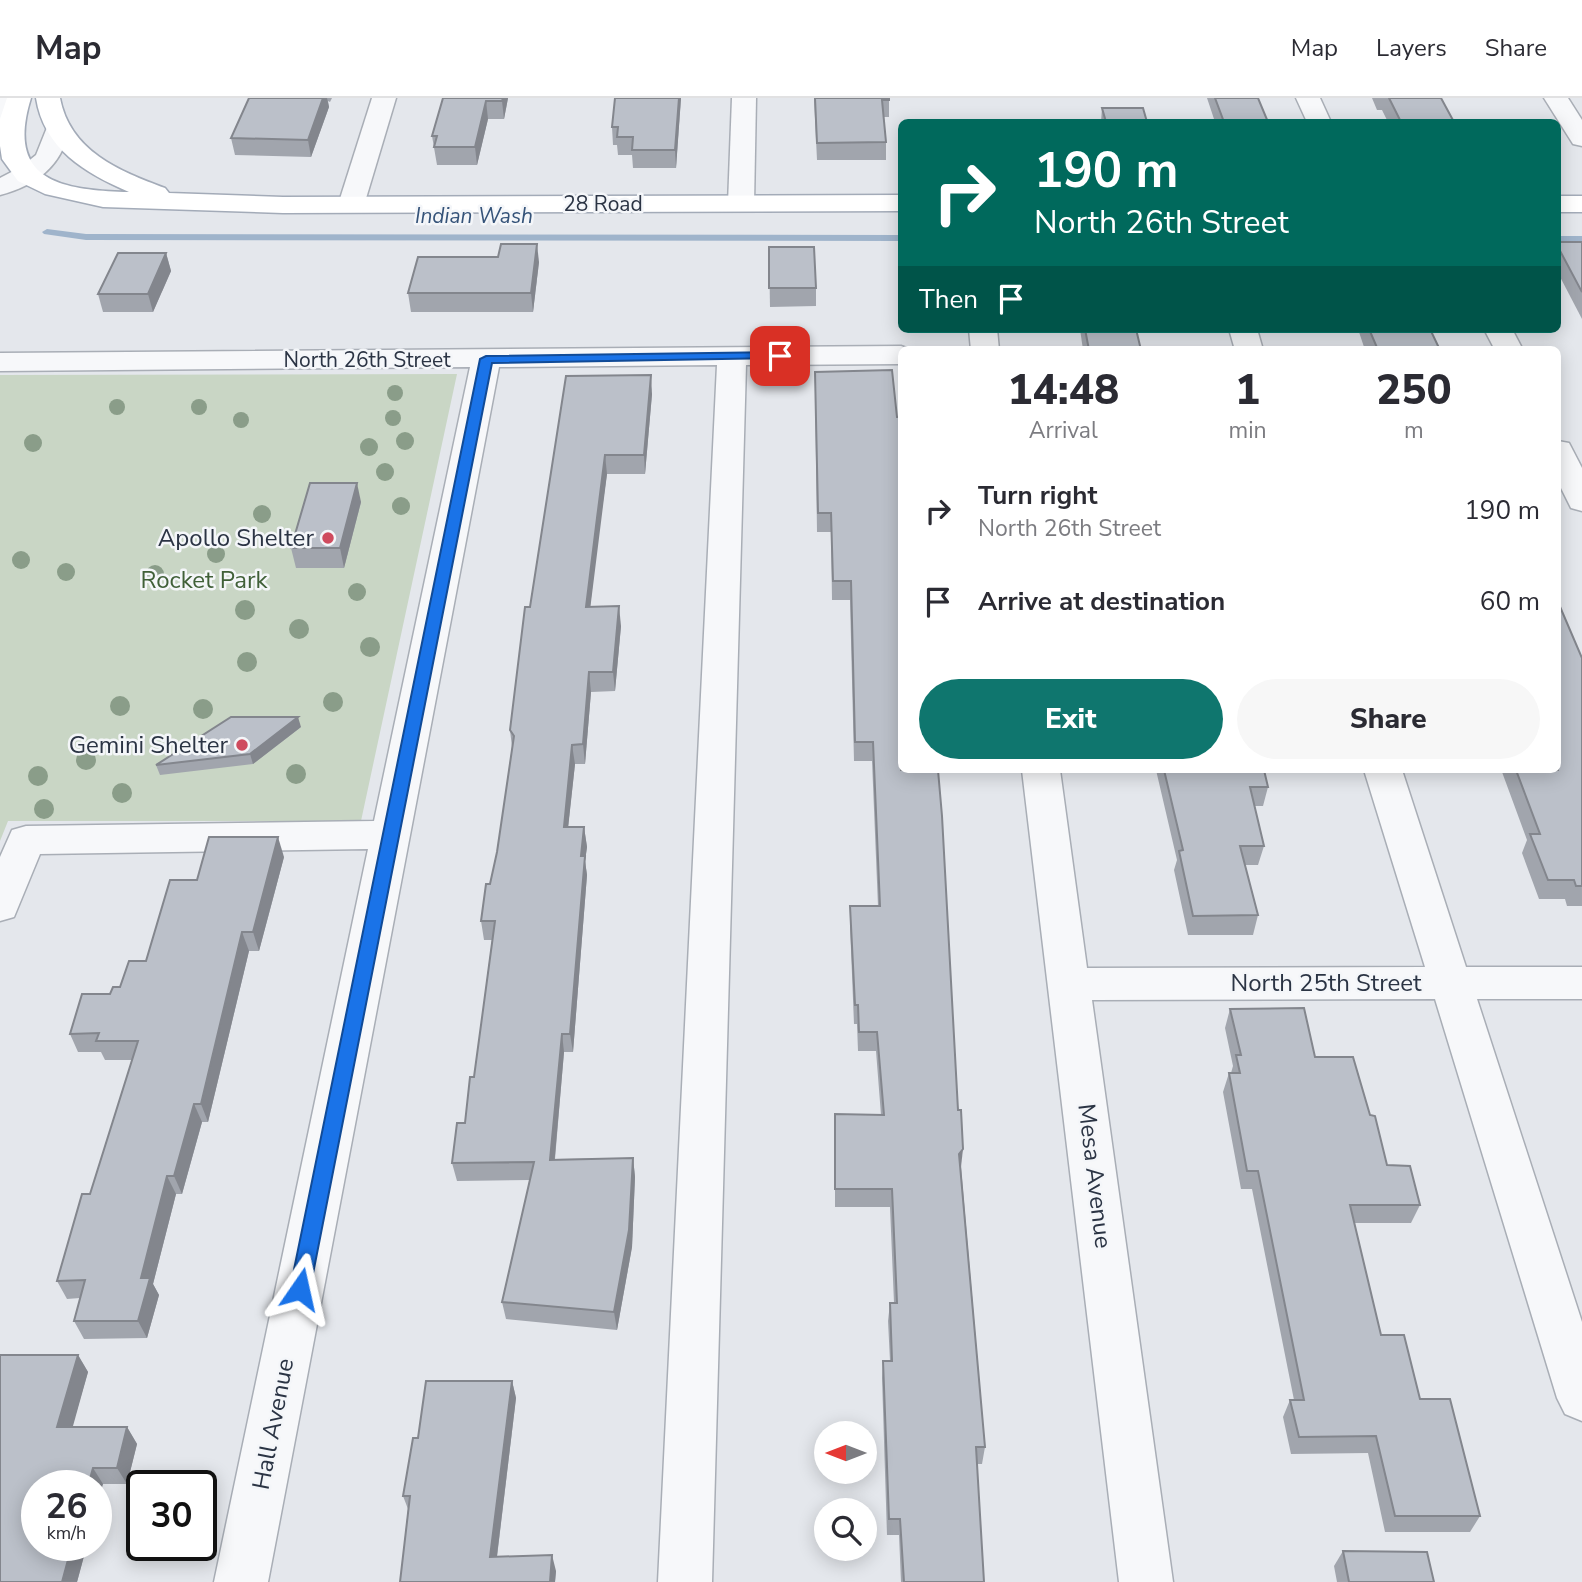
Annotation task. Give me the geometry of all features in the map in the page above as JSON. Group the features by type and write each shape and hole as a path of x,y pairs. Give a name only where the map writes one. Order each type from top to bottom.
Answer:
{"main road":[{"path":"19,98 12,120 11,139 15,159 27,176"},
{"path":"48,98 49,116 57,130"},
{"name":"28 Road","path":"57,130 99,167 120,179 178,200"},
{"name":"28 Road","path":"27,176 77,195 133,201 351,205 898,204"},
{"path":"1561,204 1582,204"}],"street":[{"path":"0,114 13,98"},
{"path":"351,205 384,98"},
{"path":"741,204 744,98"},
{"path":"1308,98 1318,119"},
{"path":"1556,98 1582,139"},
{"path":"0,187 27,176 53,151 57,130"},
{"name":"North 26th Street","path":"0,362 898,355"},
{"path":"685,1582 732,356"},
{"name":"Hall Avenue","path":"241,1582 486,359"},
{"path":"1561,456 1582,501"},
{"name":"Mesa Avenue","path":"1041,773 1146,1582"},
{"path":"1384,773 1582,1398"},
{"path":"0,906 26,840 392,835"},
{"name":"North 25th Street","path":"1070,984 1582,983"}],"green space":[{"name":"Rocket Park","path":"457,374 361,821 8,821 0,841 0,375"}],"building":[{"path":"249,98 323,98 308,140 231,138"},
{"path":"443,98 503,98 502,101 486,101 475,147 434,147 437,136 432,136"},
{"path":"615,98 679,98 675,150 632,150 633,137 617,137 618,127 612,127"},
{"path":"815,98 889,98 882,100 886,142 817,143"},
{"path":"1215,98 1258,98 1267,119 1223,119"},
{"path":"1389,98 1441,98 1452,119 1400,119"},
{"path":"1102,108 1143,108 1146,119 1105,119"},
{"path":"1561,242 1582,242 1582,292 1561,253"},
{"path":"501,244 537,244 531,293 408,293 418,257 498,257"},
{"path":"769,247 814,247 816,288 769,288"},
{"path":"118,253 166,253 148,294 98,294"},
{"path":"1086,333 1137,333 1140,346 1088,346"},
{"path":"1371,333 1432,333 1438,346 1376,346"},
{"path":"892,370 898,417 898,773 938,773 958,1110 961,1110 963,1149 959,1154 985,1447 976,1447 984,1582 904,1582 900,1519 889,1519 883,1361 892,1361 890,1303 897,1303 892,1189 835,1189 835,1114 884,1115 877,1032 859,1032 850,906 880,906 873,742 855,742 851,581 833,581 831,513 818,513 815,372"},
{"path":"651,375 644,455 605,455 586,607 619,606 613,672 589,672 583,744 572,745 564,827 584,827 581,856 585,856 570,1034 562,1034 550,1160 633,1158 629,1230 614,1312 502,1302 534,1162 452,1163 457,1123 465,1123 470,1077 474,1077 495,921 481,921 486,884 490,884 497,852 514,736 510,730 525,607 530,607 566,376"},
{"path":"310,483 357,483 340,548 291,548"},
{"path":"1561,609 1582,658 1582,886 1576,886 1574,880 1548,880 1530,834 1540,834 1517,773 1561,773"},
{"path":"231,717 298,717 250,754 156,765"},
{"path":"1165,773 1265,773 1268,787 1250,787 1264,846 1240,846 1258,915 1193,916 1179,851 1183,850"},
{"path":"209,837 278,837 253,932 242,932 201,1104 194,1104 174,1176 167,1176 141,1278 150,1278 138,1321 74,1321 85,1280 57,1281 82,1194 90,1194 138,1041 96,1041 99,1033 70,1034 82,994 110,994 113,987 120,987 129,961 146,961 170,880 197,880"},
{"path":"1304,1008 1315,1057 1353,1057 1370,1115 1375,1116 1387,1165 1410,1166 1420,1205 1350,1205 1381,1335 1404,1335 1420,1399 1450,1399 1480,1516 1395,1516 1376,1436 1299,1437 1290,1400 1304,1400 1258,1171 1247,1171 1229,1073 1240,1073 1236,1055 1241,1055 1230,1009"},
{"path":"0,1355 78,1355 57,1427 127,1427 117,1468 21,1470 21,1561 68,1561 62,1582 0,1582"},
{"path":"426,1381 512,1381 490,1557 552,1555 550,1582 400,1582 410,1496 403,1496 413,1438 418,1438"},
{"path":"1343,1551 1427,1552 1434,1582 1349,1582"}],"waterway":[{"name":"Indian Wash","path":"47,232 86,237 898,238"},
{"name":"Indian Wash","path":"1561,239 1582,239"}],"place":[{"name":"Apollo Shelter","path":"328,538"},
{"name":"Gemini Shelter","path":"242,745"}],"route":[{"path":"300,1289 486,359 780,356"}]}
